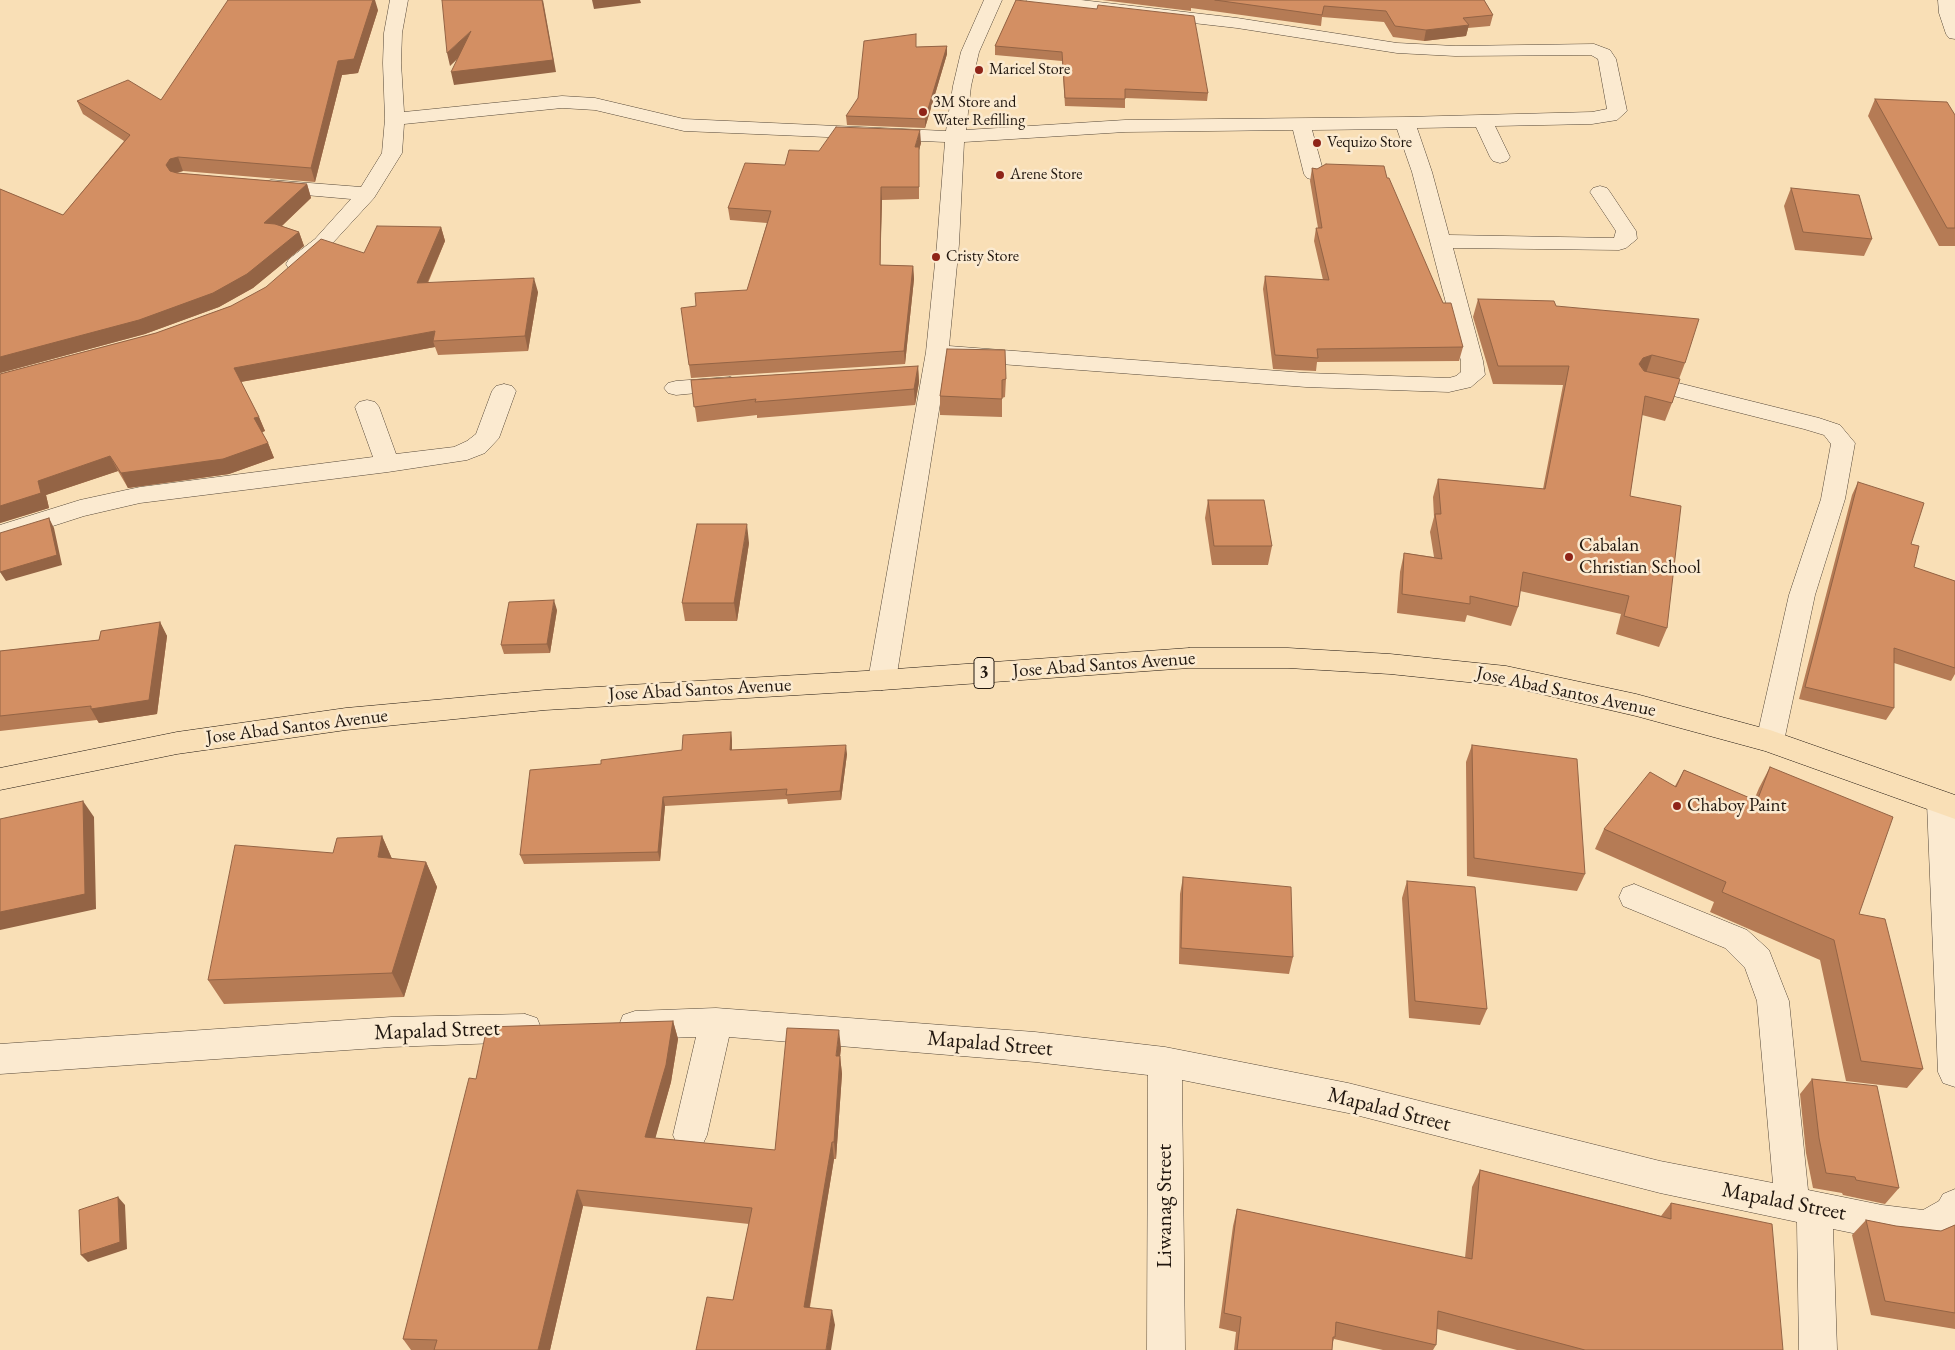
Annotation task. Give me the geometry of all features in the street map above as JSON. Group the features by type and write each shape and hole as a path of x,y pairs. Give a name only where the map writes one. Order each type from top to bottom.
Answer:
{"highway":[{"name":"Jose Abad Santos Avenue","path":"0,779 176,743 346,719 545,700 882,680 1189,658 1288,658 1390,664 1506,676 1636,705 1770,741 1949,805"}],"street":[{"path":"284,275 322,243 367,194 392,153 395,119 393,33 399,0"},
{"path":"882,680 928,366 948,244 955,137 962,86 970,52 993,0"},
{"path":"395,119 562,102 595,104 684,125 955,137 1125,126 1483,121 1610,116 1617,111 1607,59 1604,54 1594,49 1455,52 1397,48 1237,23 1034,0"},
{"path":"1950,9 1955,34"},
{"path":"1483,121 1500,157"},
{"path":"928,366 1449,385 1463,382 1473,375 1472,361 1422,172 1405,123"},
{"path":"1301,124 1314,174"},
{"path":"251,184 367,194"},
{"path":"1439,242 1619,244 1626,239 1626,231 1600,192"},
{"path":"1646,382 1812,423 1832,430 1843,443 1834,498 1802,595 1770,741"},
{"path":"676,388 755,383"},
{"path":"0,534 80,508 140,495 458,454 476,446 487,438 504,391"},
{"path":"367,407 388,464"},
{"path":"1949,805 1955,1072"},
{"path":"1634,897 1736,939 1758,960 1773,1001 1803,1206 1818,1350"},
{"path":"690,1135 716,1022"},
{"name":"Mapalad Street","path":"608,1026 716,1022 1035,1047 1165,1062 1348,1098 1660,1177 1882,1222 1926,1227 1954,1212 1955,1206"},
{"name":"Mapalad Street","path":"0,1059 391,1032 558,1027"},
{"name":"Liwanag Street","path":"1165,1062 1166,1350"}],"building":[{"path":"228,0 373,0 354,59 338,61 311,168 178,157 170,159 166,165 170,171 177,173 307,184 264,223 275,224 299,232 247,274 213,293 139,320 0,357 0,189 63,215 130,135 77,101 128,80 161,100"},
{"path":"442,0 542,0 553,60 451,72 471,31 447,53"},
{"path":"1016,0 1097,9 1098,5 1194,16 1208,93 1125,89 1125,99 1065,98 1062,52 995,46"},
{"path":"1215,0 1484,0 1493,15 1463,18 1469,25 1426,30 1395,26 1386,11 1324,6 1322,15"},
{"path":"916,34 916,47 947,46 925,119 846,116 858,98 864,41"},
{"path":"1875,99 1947,102 1955,115 1955,228 1947,228"},
{"path":"836,127 920,130 915,147 919,147 919,187 881,187 880,265 913,266 904,351 689,365 681,308 696,306 695,293 747,290 771,211 728,208 745,163 785,165 789,150 819,151"},
{"path":"1326,164 1384,166 1387,178 1389,178 1443,303 1451,303 1463,347 1317,349 1318,358 1275,355 1265,276 1329,280 1316,228 1322,228 1312,168 1317,169"},
{"path":"1791,188 1859,195 1872,239 1803,232"},
{"path":"377,226 441,227 417,283 534,278 525,336 433,341 435,331 234,368 259,417 254,418 268,443 223,459 121,473 110,456 38,481 41,493 0,506 0,374 156,333 231,306 266,287 321,239 364,253"},
{"path":"1478,299 1554,301 1556,306 1699,319 1685,363 1652,355 1643,358 1639,364 1644,371 1680,379 1672,403 1645,396 1630,496 1681,506 1667,628 1624,616 1629,596 1523,572 1518,607 1470,596 1470,604 1402,594 1404,553 1442,559 1435,514 1441,514 1438,479 1545,489 1569,366 1498,366"},
{"path":"947,349 1005,350 1006,379 1002,380 1002,399 940,396"},
{"path":"918,366 914,389 755,402 756,399 694,407 691,380"},
{"path":"1858,482 1924,503 1911,544 1919,546 1914,567 1955,581 1955,668 1894,648 1894,708 1805,687"},
{"path":"1208,500 1264,500 1272,546 1214,546"},
{"path":"49,518 57,555 0,572 0,533"},
{"path":"697,524 747,524 734,603 682,603"},
{"path":"554,600 547,644 501,645 509,602"},
{"path":"160,622 149,700 91,709 91,706 0,716 0,651 99,640 101,631"},
{"path":"731,732 730,750 846,745 840,791 786,795 787,789 663,797 658,852 520,855 530,770 601,764 601,760 682,750 683,735"},
{"path":"1472,745 1577,759 1585,874 1474,858"},
{"path":"1770,767 1893,817 1859,914 1885,919 1923,1069 1861,1061 1834,940 1722,892 1726,882 1604,829 1650,772 1676,787 1684,770 1757,801"},
{"path":"83,801 85,894 0,912 0,819"},
{"path":"382,836 378,857 426,862 392,973 208,980 235,845 333,853 337,838"},
{"path":"1183,877 1291,887 1293,957 1181,948"},
{"path":"1407,881 1475,887 1487,1009 1415,1001"},
{"path":"673,1021 666,1065 645,1137 775,1150 787,1028 839,1030 836,1056 840,1056 834,1142 832,1142 804,1307 832,1310 826,1350 696,1350 707,1297 733,1300 752,1208 577,1190 538,1350 434,1350 437,1340 403,1339 469,1078 476,1079 487,1027"},
{"path":"1812,1079 1877,1086 1899,1188 1856,1180 1855,1177 1826,1173 1819,1138"},
{"path":"1480,1170 1671,1219 1671,1203 1772,1224 1783,1350 1585,1350 1438,1311 1436,1345 1336,1322 1332,1350 1237,1350 1241,1317 1224,1313 1237,1209 1472,1259"},
{"path":"118,1197 120,1242 81,1255 79,1210"},
{"path":"1866,1220 1896,1226 1941,1231 1955,1225 1955,1313 1885,1301"}],"place":[{"name":"Maricel Store","path":"979,70"},
{"name":"3M Store and Water Refilling","path":"923,112"},
{"name":"Vequizo Store","path":"1317,143"},
{"name":"Arene Store","path":"1000,175"},
{"name":"Cristy Store","path":"936,257"},
{"name":"Cabalan Christian School","path":"1569,557"},
{"name":"Chaboy Paint","path":"1677,806"}]}
